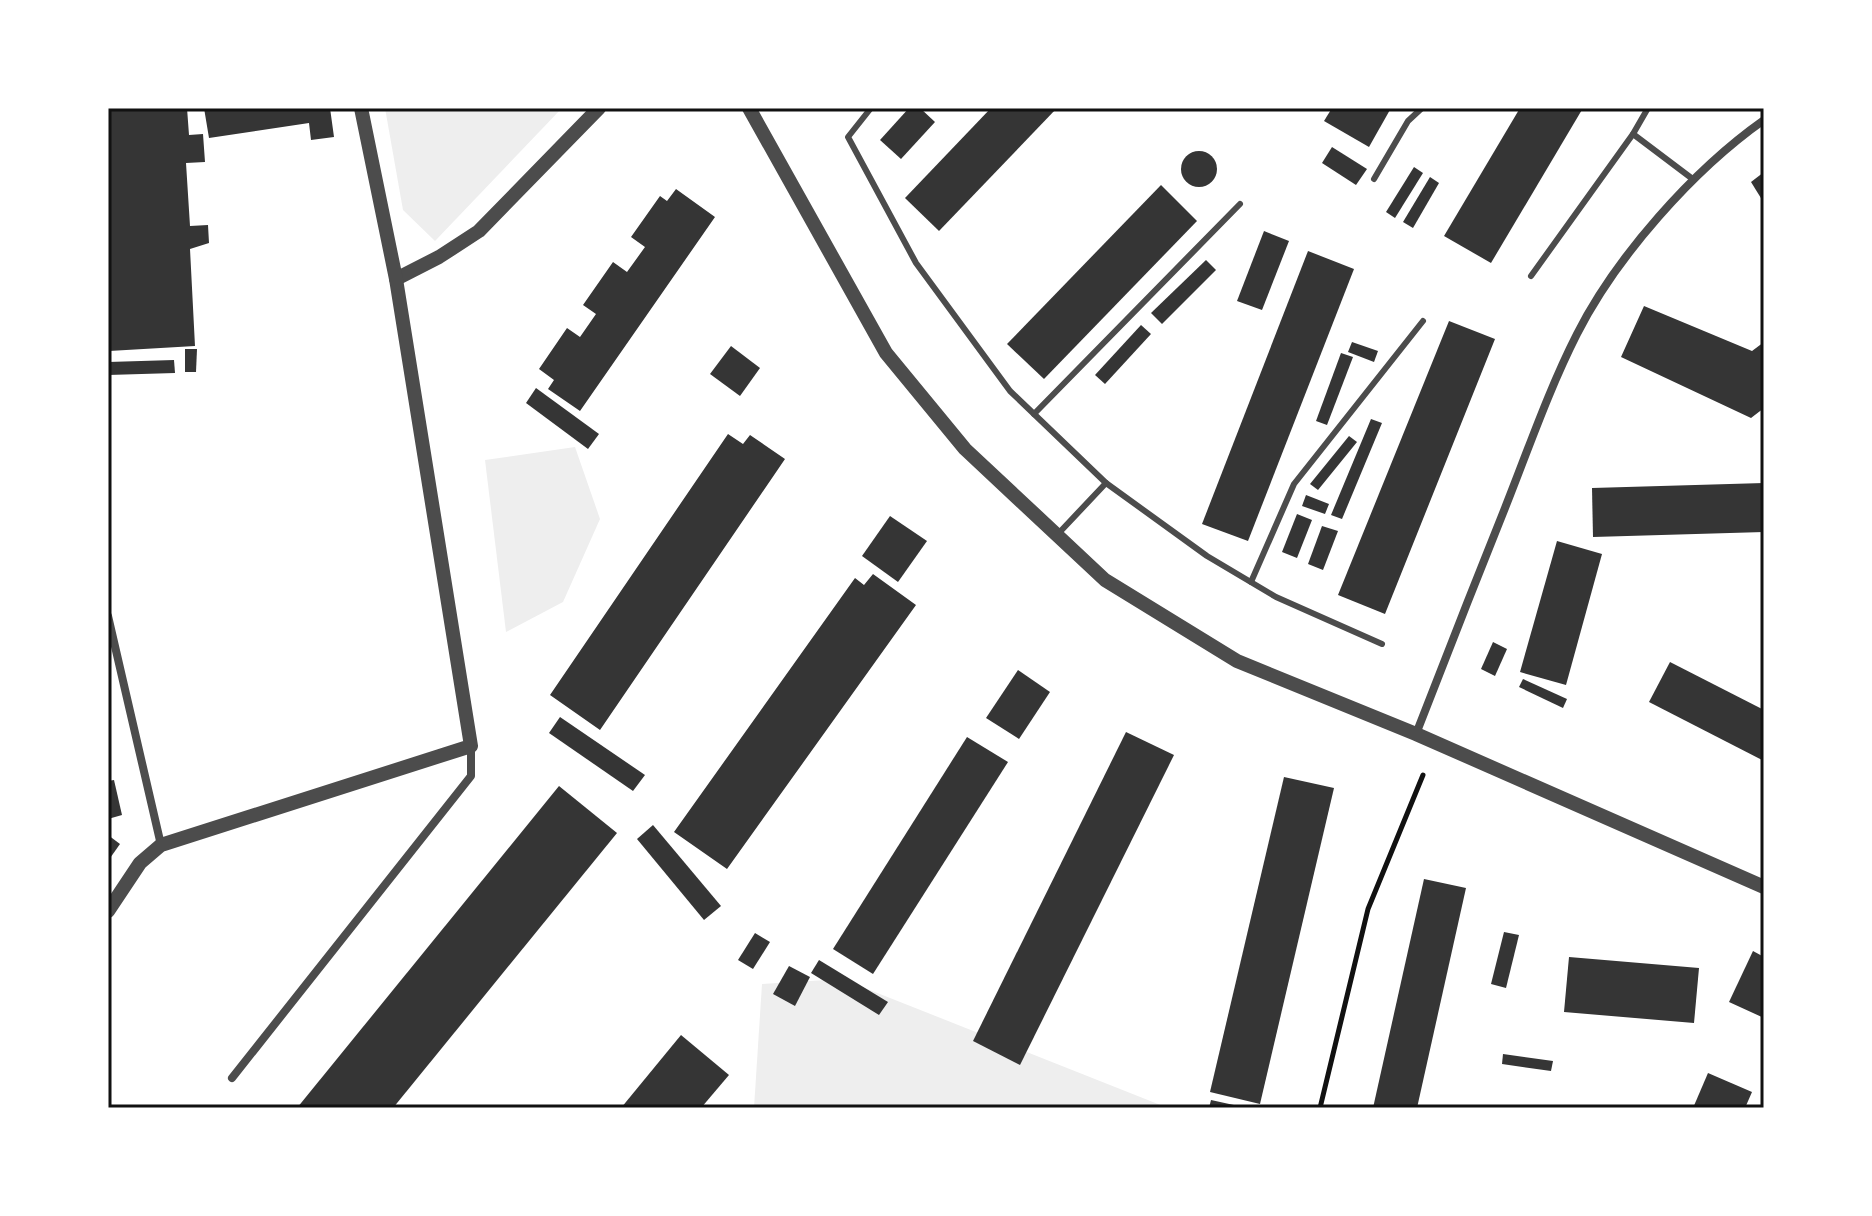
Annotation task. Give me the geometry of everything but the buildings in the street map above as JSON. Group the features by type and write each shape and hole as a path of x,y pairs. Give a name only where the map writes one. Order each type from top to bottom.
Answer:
{"street":[{"path":"232,1078 471,776 471,746 396,279 361,108"},
{"path":"396,279 439,257 479,231 599,108"},
{"path":"749,108 886,353 965,449 1105,580 1237,661 1416,734 1764,887"},
{"path":"1416,734 1535,431 1578,332 1620,265 1679,194 1764,120"},
{"path":"108,616 110,644 161,845"},
{"path":"108,911 140,863 161,845 471,746"}],"lane":[{"path":"871,108 848,137 916,263 1010,391 1106,483 1207,556 1276,597 1382,644"},
{"path":"1374,179 1408,121 1422,108"},
{"path":"1531,276 1633,134 1648,108"},
{"path":"1633,134 1694,180"},
{"path":"1034,414 1240,204"},
{"path":"1251,582 1294,484 1423,321"},
{"path":"1057,535 1106,483"}],"path":[{"path":"1320,1108 1368,909 1423,775"}],"shaded area":[{"path":"385,108 562,108 435,241 403,210"},
{"path":"575,447 600,519 563,602 506,632 485,460"},
{"path":"842,979 1168,1108 754,1108 762,984"}]}
